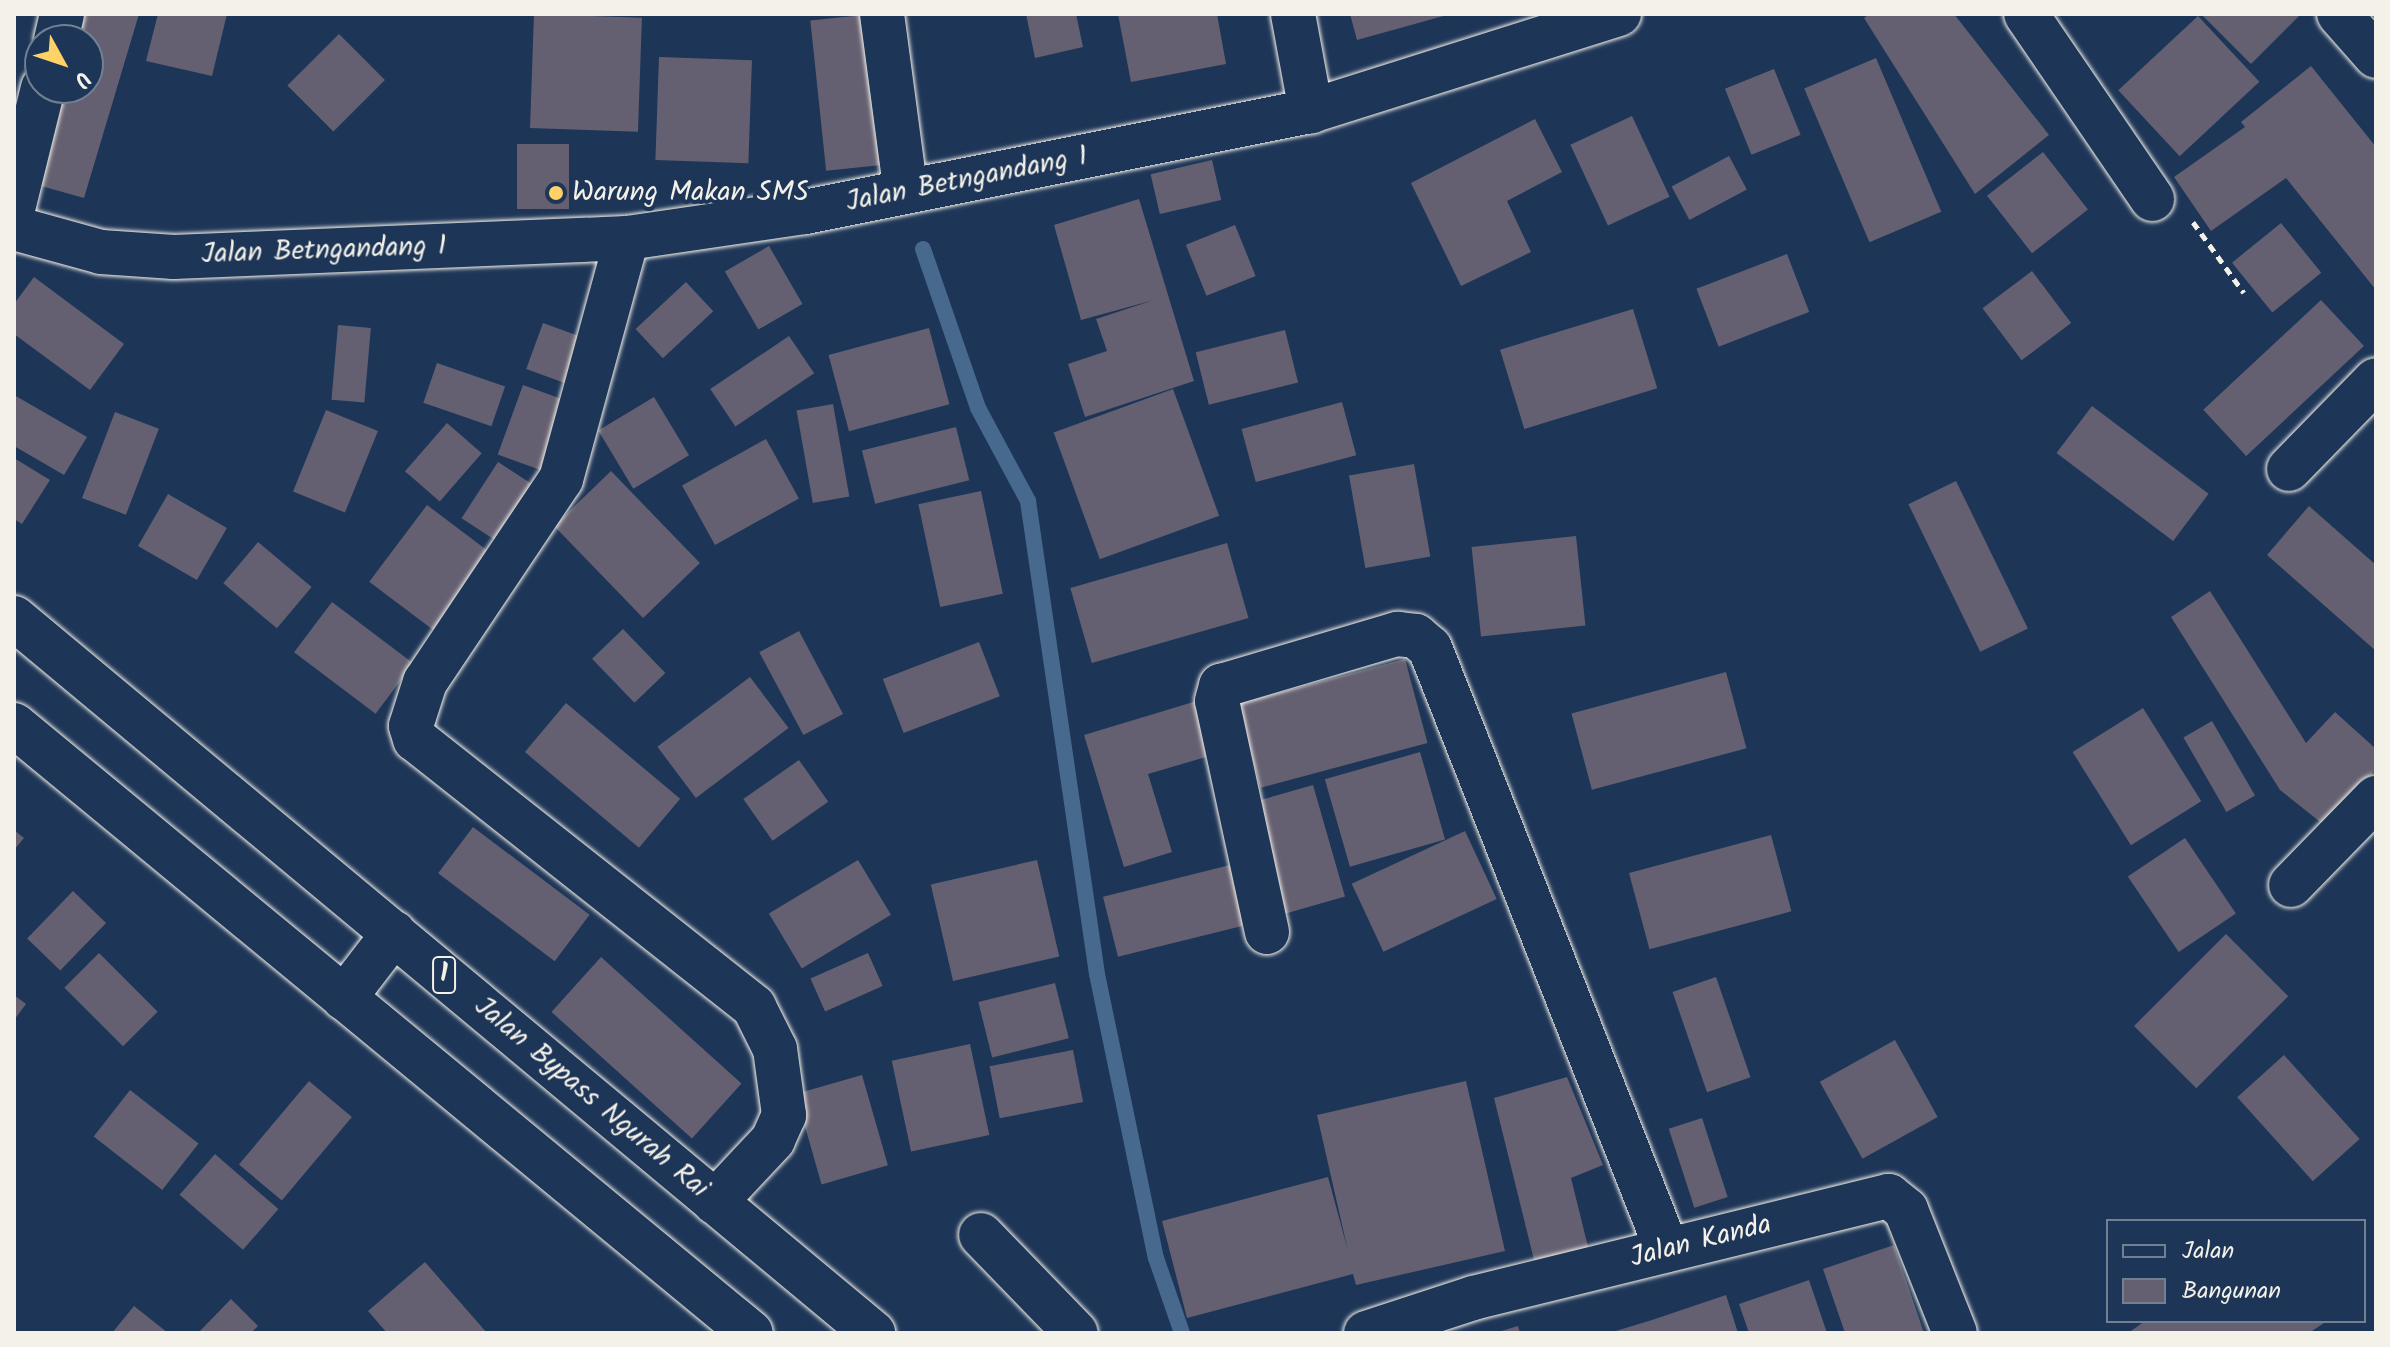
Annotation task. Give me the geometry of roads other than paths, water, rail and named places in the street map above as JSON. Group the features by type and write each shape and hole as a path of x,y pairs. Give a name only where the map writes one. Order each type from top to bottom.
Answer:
{"main road":[{"path":"882,14 905,187"},
{"path":"1293,14 1311,111"},
{"name":"Jalan Betngandang 1","path":"14,228 101,252 174,257 627,238 805,212 905,187 1311,111 1619,14"},
{"path":"2026,14 2152,199"},
{"path":"2339,14 2376,56"},
{"path":"14,205 39,104"},
{"path":"627,238 561,479 425,682 411,726 415,739 754,1007 775,1049 784,1115 773,1140 715,1202"},
{"path":"2289,469 2376,380"},
{"name":"Jalan Bypass Ngurah Rai","path":"14,618 873,1333"},
{"path":"1267,932 1217,701 1221,686 1397,634 1416,636 1430,648 1667,1250"},
{"path":"14,725 751,1333"},
{"path":"2291,885 2376,798"},
{"path":"344,998 394,933"},
{"name":"Jalan Kanda","path":"1366,1333 1667,1250 1889,1196 1906,1210 1955,1333"},
{"path":"981,1235 1076,1333"}],"waterway":[{"path":"923,249 978,408 1028,501 1097,974 1156,1258 1182,1333"}],"place":[{"name":"Warung Makan SMS","path":"556,193"}]}
